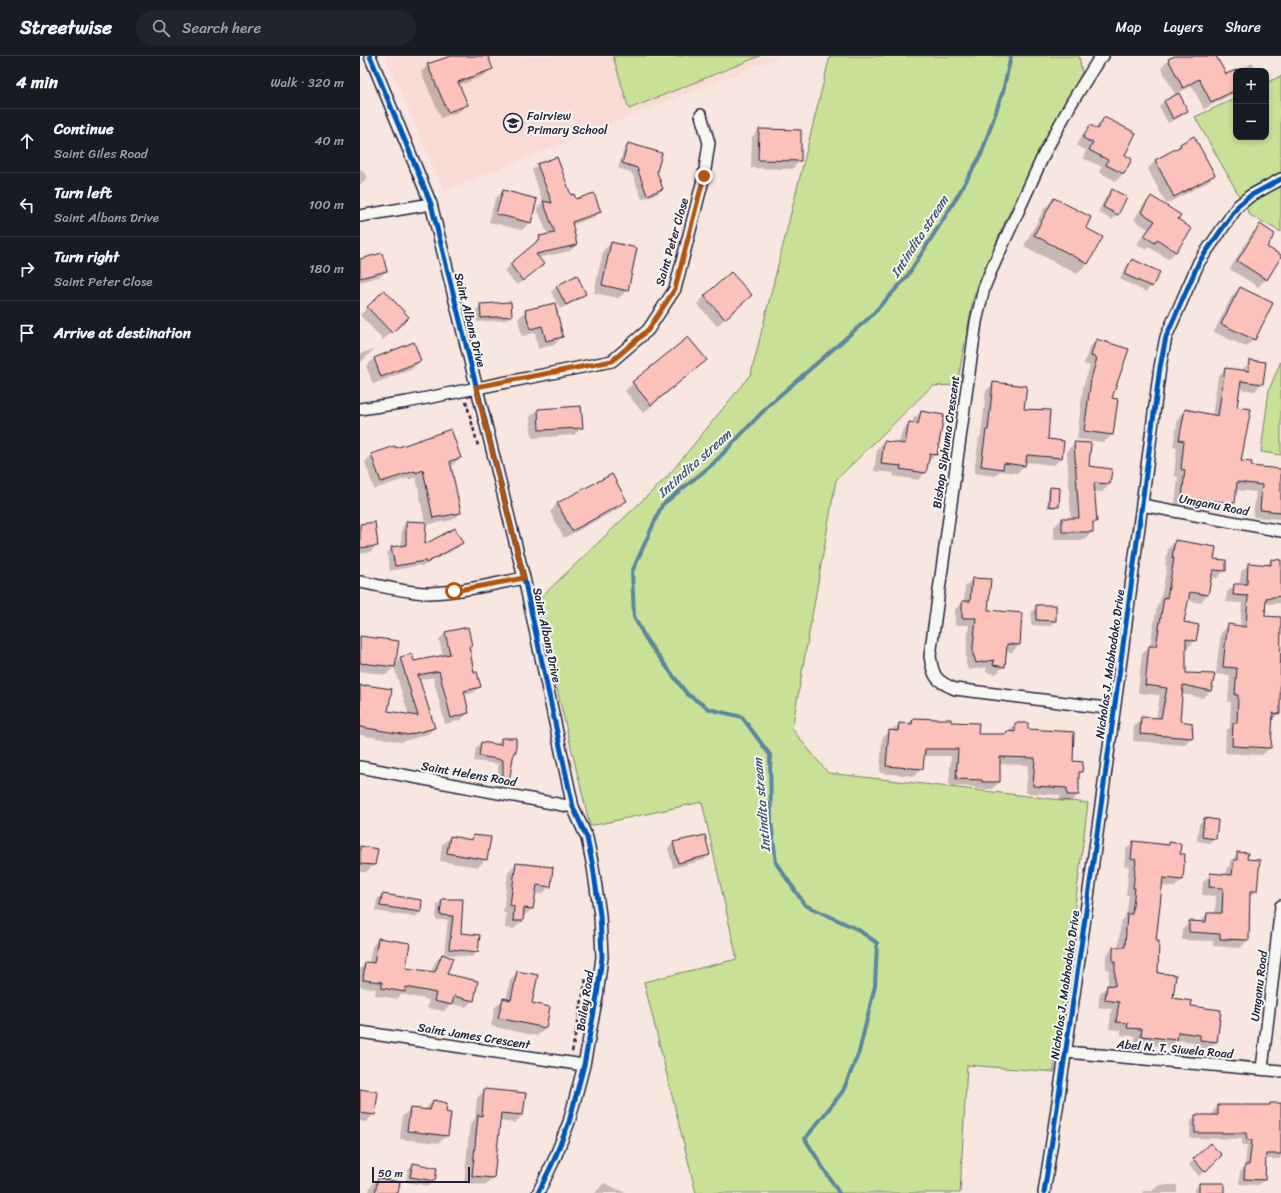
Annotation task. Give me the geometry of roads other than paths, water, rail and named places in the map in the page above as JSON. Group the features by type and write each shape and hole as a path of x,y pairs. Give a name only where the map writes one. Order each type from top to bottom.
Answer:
{"street":[{"name":"Saint Albans Drive","path":"370,56 431,204 524,578 573,807"},
{"name":"Bishop Siphuma Crescent","path":"1103,56 1099,59 1072,102 1044,152 984,288 976,322 930,656 932,668 936,677 944,684 955,689 1114,709"},
{"name":"Saint Peter Close","path":"360,410 612,361 648,330 675,289 704,176 709,143 701,115"},
{"name":"Nicholas J. Mabhodoko Drive","path":"1044,1193 1066,1052 1160,367 1166,336 1199,262 1238,206 1250,196 1281,179"},
{"path":"360,216 431,204"},
{"name":"Umganu Road","path":"1142,505 1281,531"},
{"path":"360,582 429,593 454,591 524,578"},
{"name":"Saint Helens Road","path":"360,768 573,807"},
{"name":"Bailey Road","path":"538,1193 554,1160 569,1122 584,1066 597,996 602,957 600,915 593,867 587,838 573,807"},
{"name":"Umganu Road","path":"1262,1069 1281,906"},
{"name":"Saint James Crescent","path":"360,1032 584,1066"},
{"name":"Abel N. T. Siwela Road","path":"1066,1052 1281,1071"}],"waterway":[{"name":"Intindita stream","path":"839,1193 805,1139 843,1091 859,1052 875,986 877,943 857,929 805,905 776,863 771,821 770,755 742,717 709,709 687,694 647,641 634,617 632,572 662,505 713,464 771,403 870,317 906,278 951,207 981,155 1003,91 1011,56"}],"place":[{"name":"Fairview Primary School","path":"513,123"}]}
